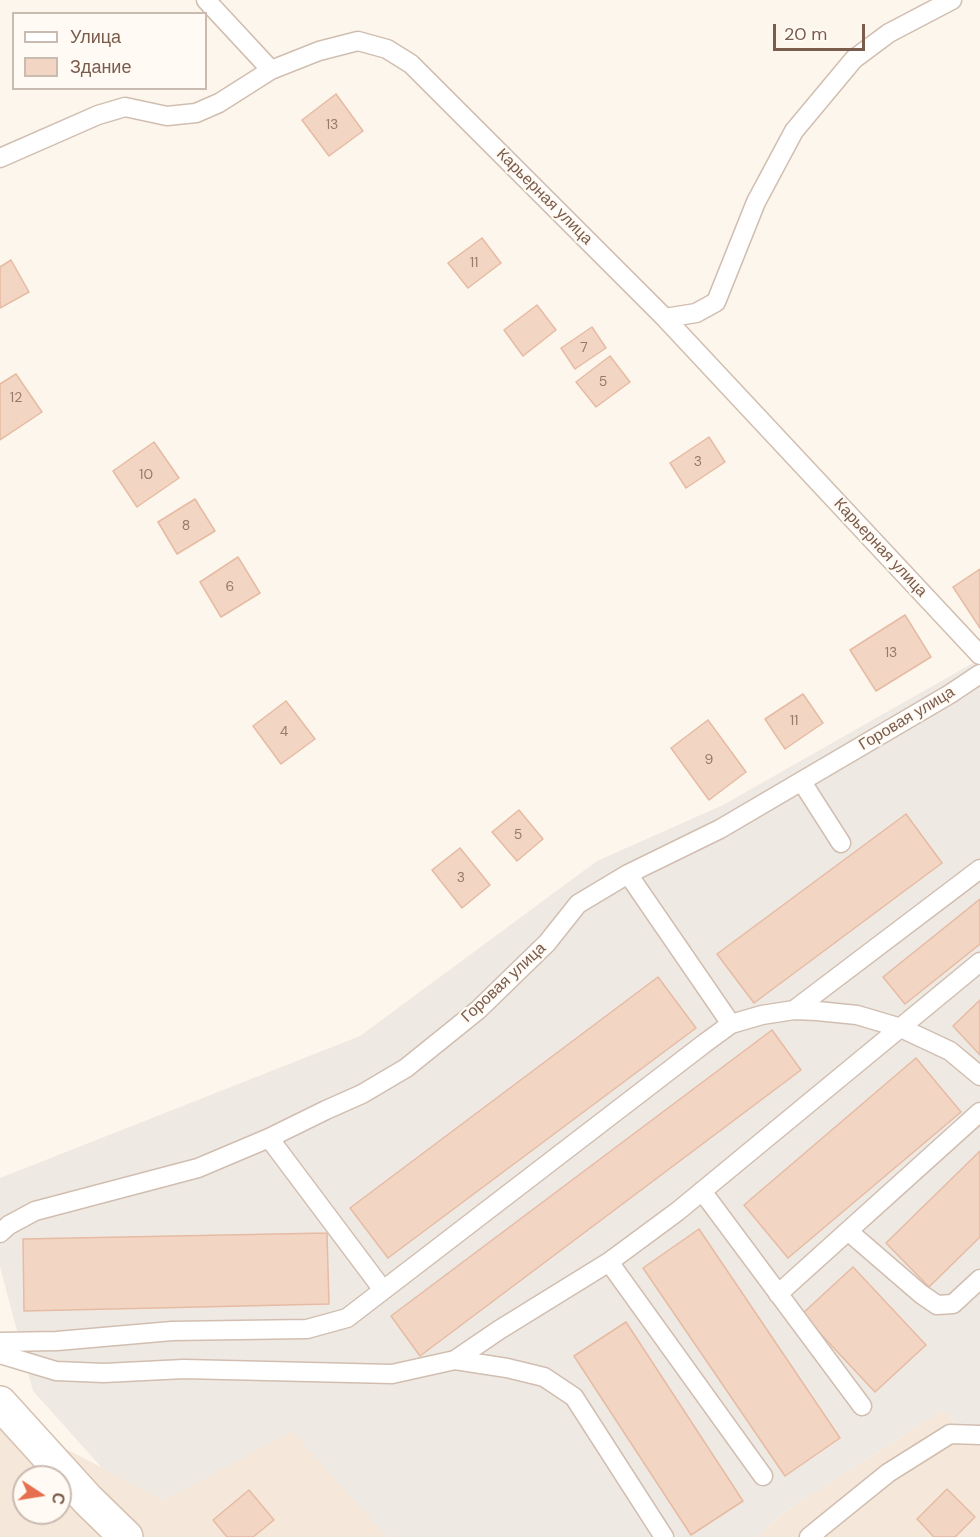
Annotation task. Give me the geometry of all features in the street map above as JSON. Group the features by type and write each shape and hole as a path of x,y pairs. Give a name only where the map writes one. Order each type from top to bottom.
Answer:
{"main road":[{"path":"0,1403 88,1500 126,1537"}],"lane":[{"path":"206,0 271,70"},
{"path":"665,318 696,313 716,302 756,202 794,131 854,59 889,33 952,0"},
{"name":"Карьерная улица","path":"0,158 98,115 125,107 166,116 196,113 219,103 271,70 319,51 358,40 387,48 411,64 665,318 980,656"},
{"name":"Горовая улица","path":"0,1233 9,1225 35,1211 198,1168 363,1094 406,1068 478,1010 548,943 578,904 628,874 720,829 950,694 980,674"},
{"path":"802,782 841,843"},
{"path":"794,1010 980,869"},
{"path":"628,874 731,1024"},
{"path":"455,1360 609,1262 702,1191 980,962"},
{"path":"0,1342 57,1341 172,1331 307,1329 347,1318 731,1024 762,1015 794,1010 856,1016 901,1028 950,1051 980,1076"},
{"path":"778,1294 980,1112"},
{"path":"269,1138 383,1290"},
{"path":"702,1191 862,1406"},
{"path":"848,1231 937,1305 952,1304 980,1279"},
{"path":"609,1262 763,1476"},
{"path":"0,1354 56,1371 104,1373 184,1369 392,1374 455,1360 507,1368 544,1377 574,1397 664,1537"},
{"path":"809,1537 888,1473 950,1434 980,1435"}],"shaded area":[{"path":"980,659 980,1446 943,1410 783,1513 757,1537 387,1537 292,1431 165,1500 103,1469 33,1391 0,1267 0,1178 360,1036 597,861 723,805"},
{"path":"943,1410 980,1446 980,1537 757,1537 783,1513"},
{"path":"0,1415 165,1500 292,1430 387,1537 0,1537"}],"building":[{"path":"336,94 363,131 329,156 302,120"},
{"path":"482,238 501,263 468,288 448,263"},
{"path":"11,260 29,292 0,308 0,267"},
{"path":"537,305 556,330 523,356 504,330"},
{"path":"592,327 606,348 575,369 561,348"},
{"path":"610,356 630,382 596,407 576,382"},
{"path":"16,374 42,412 0,440 0,384"},
{"path":"709,437 725,462 686,488 670,463"},
{"path":"154,442 179,478 137,507 113,471"},
{"path":"195,499 215,531 177,554 158,522"},
{"path":"238,557 260,593 221,617 200,582"},
{"path":"980,569 980,628 953,587"},
{"path":"905,615 931,657 876,691 850,650"},
{"path":"803,694 823,723 785,749 765,719"},
{"path":"286,701 315,739 281,764 253,726"},
{"path":"708,720 746,772 709,800 671,748"},
{"path":"519,810 543,839 517,861 492,832"},
{"path":"906,814 942,863 754,1003 717,954"},
{"path":"460,848 490,885 462,908 432,870"},
{"path":"980,899 980,944 905,1004 883,977"},
{"path":"658,977 696,1028 388,1258 350,1208"},
{"path":"980,1000 980,1055 953,1026"},
{"path":"772,1030 801,1070 420,1356 391,1316"},
{"path":"916,1058 961,1112 788,1258 744,1205"},
{"path":"980,1151 980,1237 929,1287 886,1243"},
{"path":"699,1229 840,1438 785,1476 643,1268"},
{"path":"327,1233 329,1304 24,1311 23,1239"},
{"path":"853,1267 926,1345 875,1392 802,1314"},
{"path":"626,1322 743,1501 691,1535 574,1356"},
{"path":"947,1489 975,1517 955,1537 934,1537 917,1519"},
{"path":"249,1490 274,1520 253,1537 227,1537 213,1520"}]}
